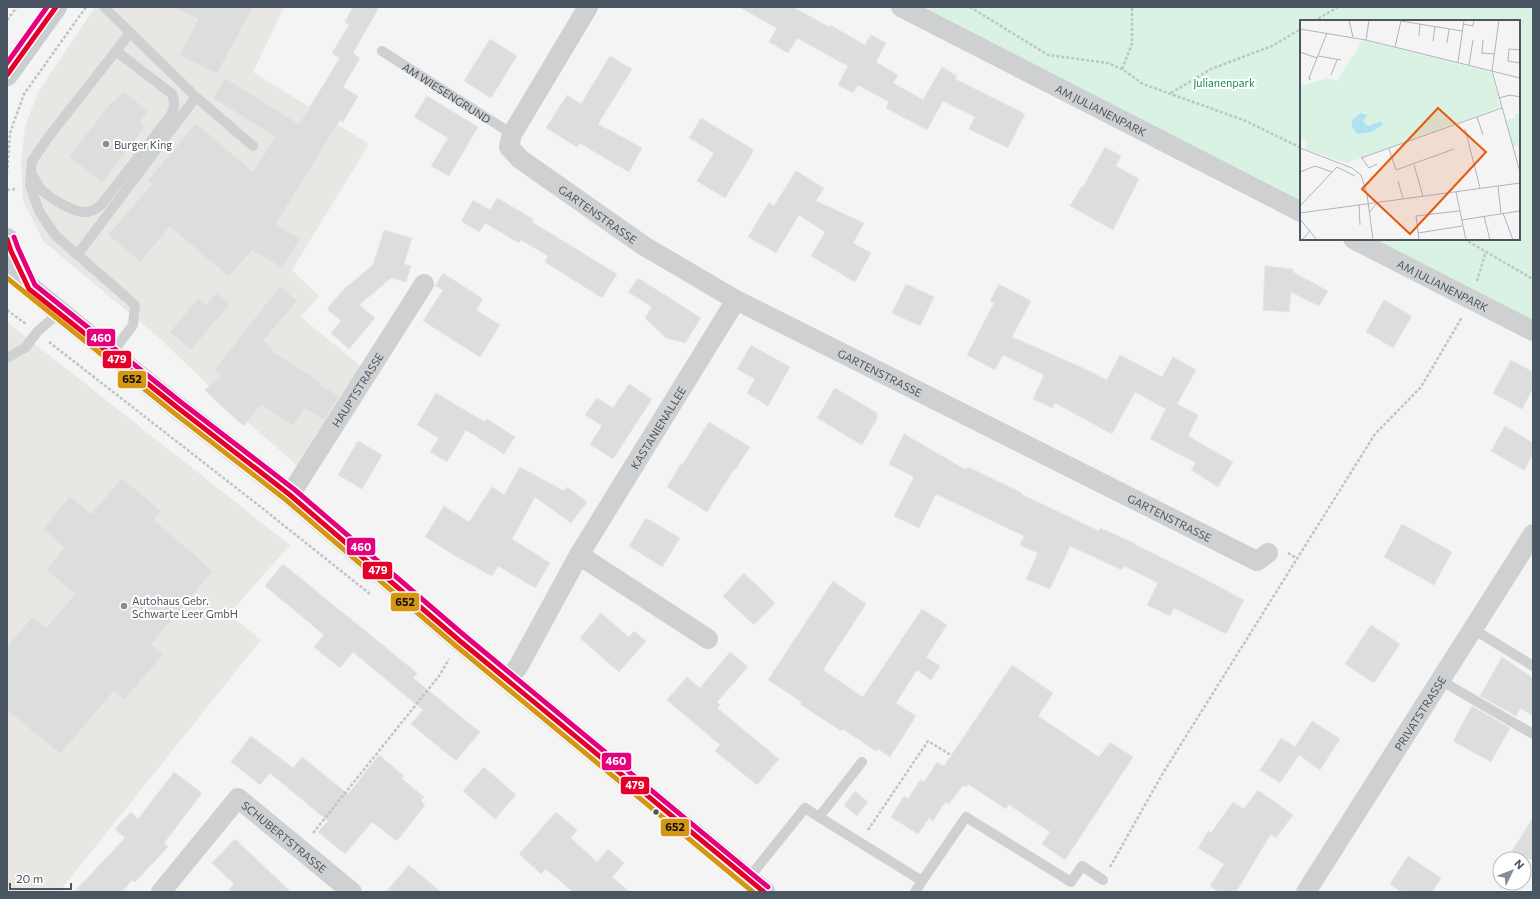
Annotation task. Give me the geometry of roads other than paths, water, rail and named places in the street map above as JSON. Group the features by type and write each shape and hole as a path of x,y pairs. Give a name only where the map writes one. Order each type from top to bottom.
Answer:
{"main road":[{"path":"7,75 56,7"},
{"path":"7,239 21,284"},
{"path":"7,270 21,284 290,495 506,680 756,886"}],"street":[{"path":"511,140 588,7"},
{"name":"AM JULIANENPARK","path":"901,7 1300,211"},
{"name":"GARTENSTRASSE","path":"511,140 520,159 644,246 736,300 1257,561 1268,553"},
{"name":"AM JULIANENPARK","path":"1355,240 1533,331"},
{"name":"HAUPTSTRASSE","path":"290,495 424,284"},
{"name":"KASTANIENALLEE","path":"506,680 518,667 579,555 736,300"},
{"name":"PRIVATSTRASSE","path":"1306,892 1533,534"},
{"path":"579,555 708,639"},
{"name":"SCHUBERTSTRASSE","path":"161,892 238,798 352,892"}],"lane":[{"path":"104,7 196,97 253,146"},
{"path":"111,354 133,325 135,305 128,297 55,235 39,210 31,190 31,166 47,139 130,33"},
{"path":"31,166 42,190 56,200 72,209 84,212 93,210 101,205 171,115 174,110 175,102 172,94 116,51"},
{"name":"AM WIESENGRUND","path":"382,51 511,140"},
{"path":"77,255 196,97"},
{"path":"7,358 25,348 37,332 53,318 67,319"},
{"path":"1473,629 1533,666"},
{"path":"1440,680 1533,734"},
{"path":"819,817 862,762"},
{"path":"756,886 806,808 922,881"},
{"path":"914,892 966,817 1071,882 1082,866 1103,880"}],"place":[{"name":"Burger King","path":"106,144"},
{"name":"Autohaus Gebr. Schwarte Leer GmbH","path":"124,606"}],"park label":[{"name":"Julianenpark","path":"1224,82"}]}
